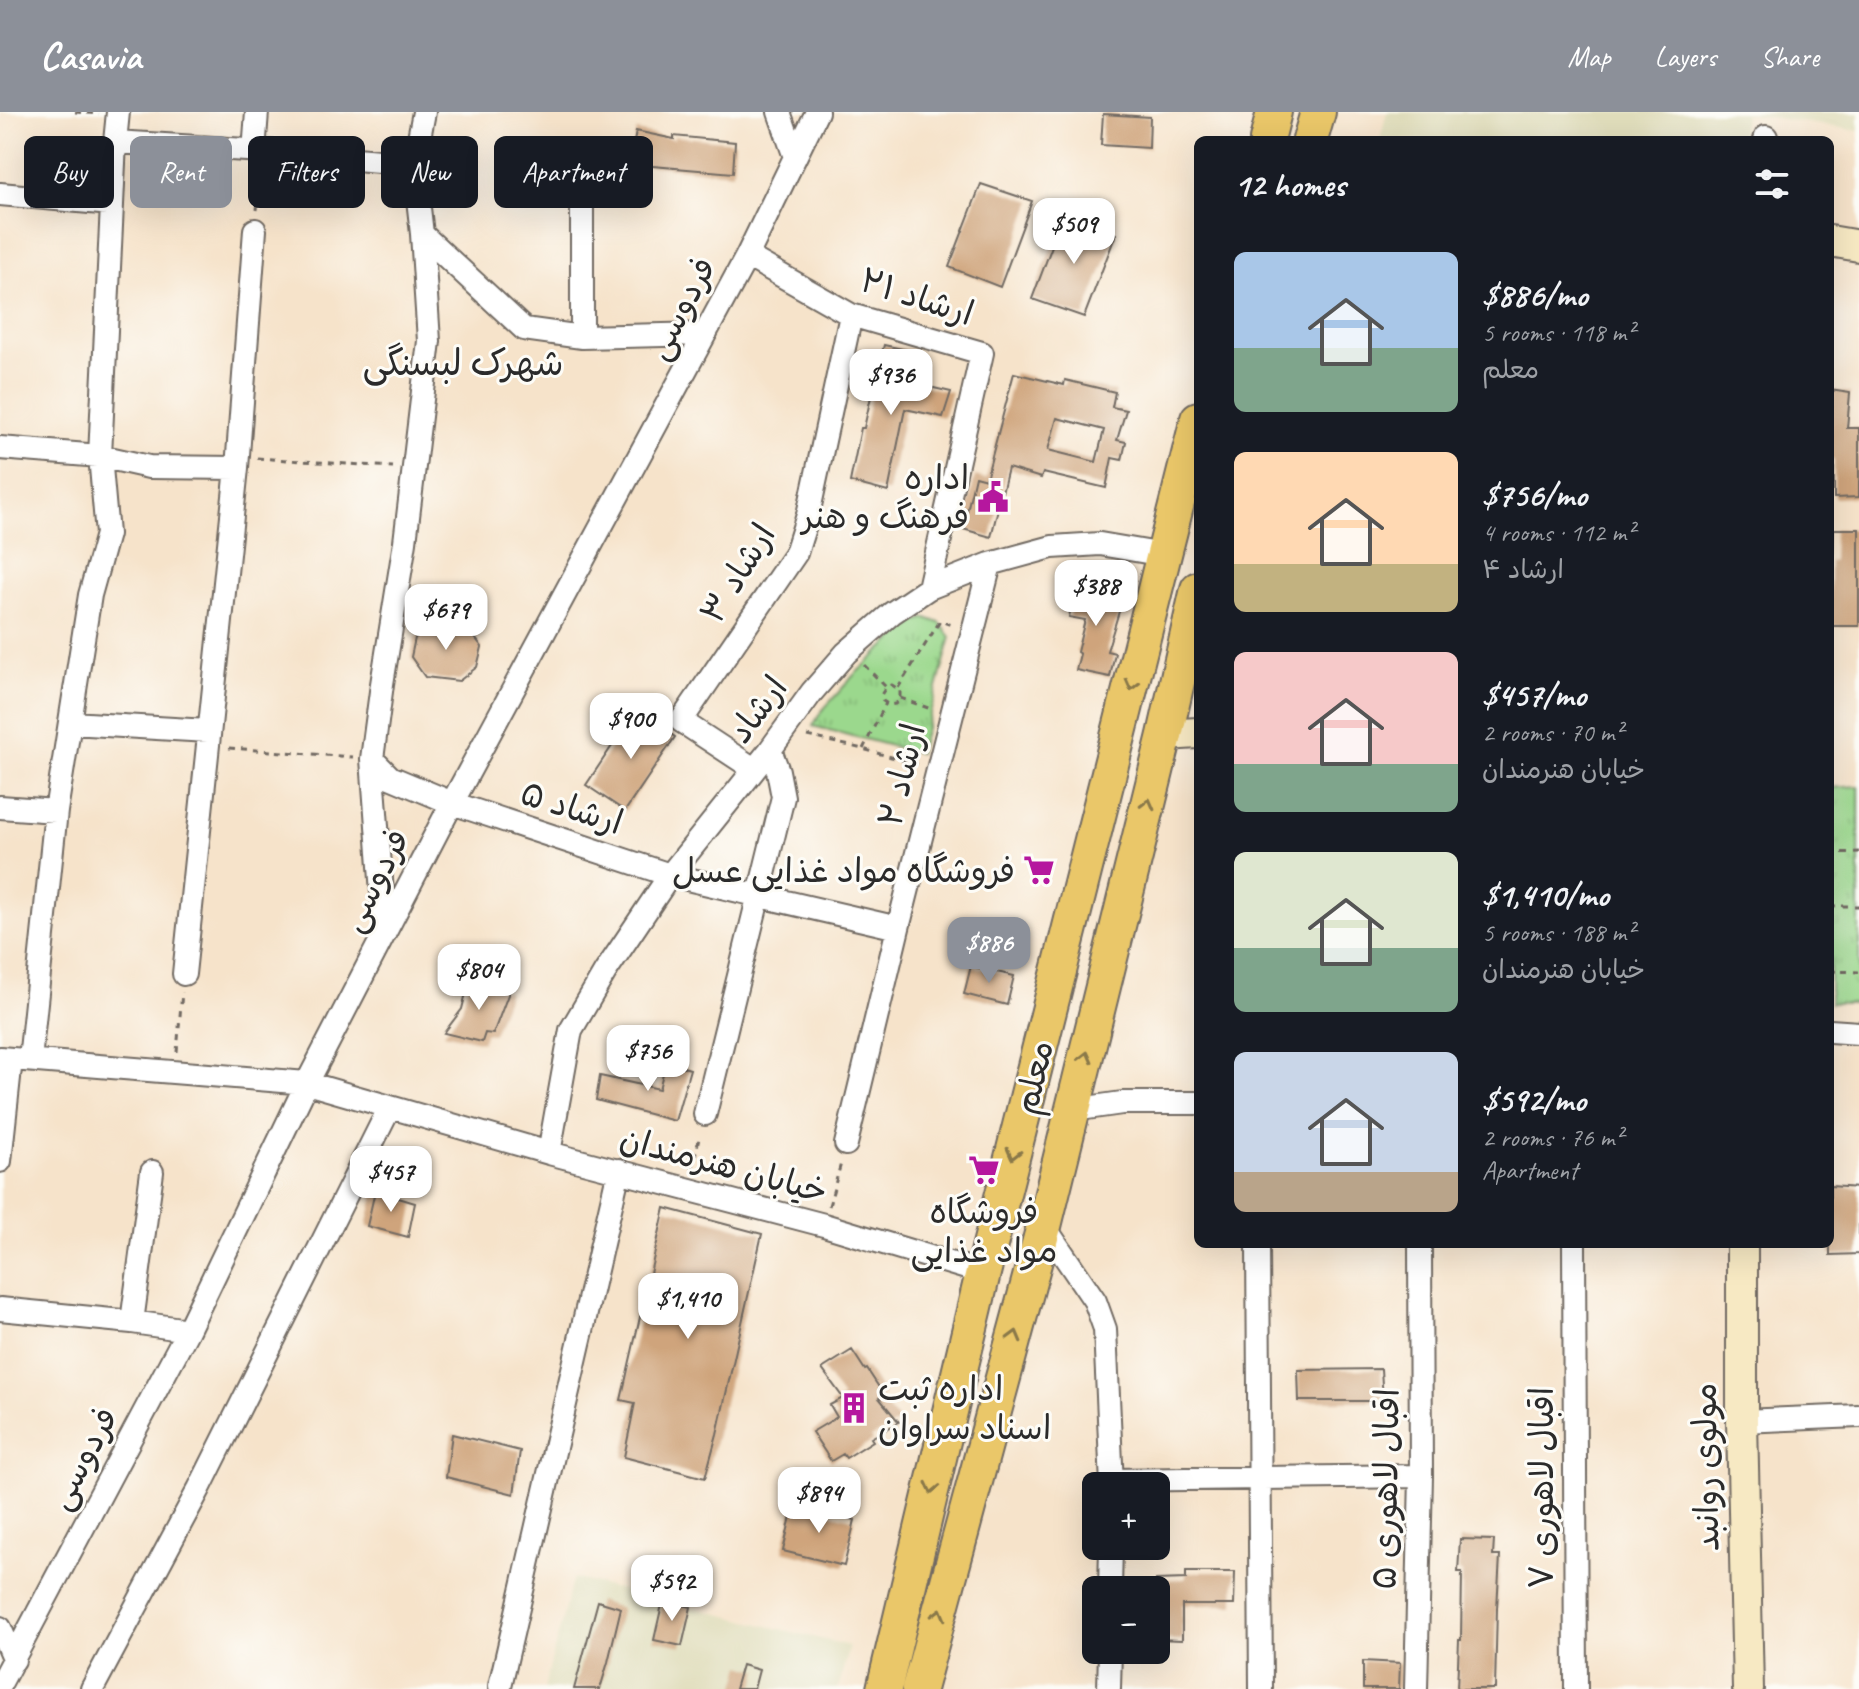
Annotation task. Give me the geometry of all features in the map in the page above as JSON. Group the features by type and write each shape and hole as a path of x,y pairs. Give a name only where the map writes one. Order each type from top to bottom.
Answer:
{"main road":[{"path":"1268,136 1274,112"},
{"path":"1311,136 1318,112"},
{"name":"معلم","path":"884,1689 983,1273 1194,435"},
{"name":"معلم","path":"919,1689 1073,1110 1182,734 1194,625"},
{"path":"1122,723 1182,734"}],"street":[{"path":"114,163 118,112"},
{"path":"257,112 258,136"},
{"path":"419,136 424,112"},
{"path":"779,112 795,157"},
{"name":"فردوسی","path":"0,1684 188,1330 307,1083 452,803 747,256 817,112"},
{"path":"115,142 248,151"},
{"path":"0,194 24,196"},
{"path":"0,1161 90,595 107,534 100,456 112,208"},
{"path":"385,934 372,759 405,542 429,341 419,208"},
{"path":"582,208 582,337"},
{"path":"184,974 237,463 255,230"},
{"path":"422,234 524,329 582,337 704,334"},
{"path":"1834,242 1859,246"},
{"name":"ارشاد ۲۱","path":"747,256 851,315 982,353 929,588"},
{"name":"ارشاد ۳","path":"754,769 681,721 796,553 808,515 851,315"},
{"path":"0,448 100,456 149,467 237,463"},
{"name":"ارشاد","path":"549,1153 571,1030 605,972 670,875 812,692 850,650 892,613 929,588 990,564 1052,547 1100,544 1164,555"},
{"name":"ارشاد ۲","path":"846,1144 990,564"},
{"path":"71,723 208,739"},
{"path":"705,1114 783,797 770,750"},
{"name":"ارشاد ۵","path":"372,759 390,777 452,803 670,875 898,928"},
{"path":"0,807 56,811"},
{"path":"1834,1031 1859,1033"},
{"name":"خیابان هنرمندان","path":"14,1059 307,1083 549,1153 824,1225 983,1273"},
{"path":"1073,1110 1122,1103 1194,1103"},
{"path":"92,1689 199,1489 390,1107"},
{"path":"500,1686 619,1170"},
{"path":"132,1322 152,1172"},
{"path":"1044,1226 1095,1301 1105,1329 1112,1472"},
{"path":"1258,1248 1261,1689"},
{"name":"اقبال لاهوری ۵","path":"1416,1689 1421,1476 1420,1248"},
{"name":"اقبال لاهوری ۷","path":"1574,1248 1576,1689"},
{"name":"مولوی روانبد","path":"1742,1248 1748,1689"},
{"path":"0,1309 188,1330"},
{"path":"1742,1421 1859,1416"},
{"path":"1170,1481 1421,1476"},
{"path":"0,1628 14,1660"},
{"path":"1109,1689 1110,1664"}],"path":[{"path":"255,230 256,208"},
{"path":"237,463 414,468"},
{"path":"898,688 940,621 973,631"},
{"path":"850,650 886,687"},
{"path":"892,685 898,688 900,698 895,704 886,703 881,695 886,687 892,685"},
{"path":"900,698 925,708 952,713"},
{"path":"863,749 886,703"},
{"path":"783,731 938,770"},
{"path":"208,739 372,759"},
{"path":"1834,853 1859,852"},
{"path":"1834,906 1859,906"},
{"path":"1834,971 1859,972"},
{"path":"175,1072 184,974"},
{"path":"688,1189 705,1114"},
{"path":"824,1225 846,1144"}],"shaded area":[{"path":"1387,112 1859,112 1859,131 1744,113 1741,136 1381,136"},
{"path":"573,1578 849,1646 838,1689 544,1689"}],"green space":[{"path":"926,618 940,623 951,637 919,753 813,726 821,712 854,675 911,623"},
{"path":"1859,786 1859,1003 1834,1003 1834,788"}],"building":[{"path":"1103,114 1150,117 1149,148 1101,145"},
{"path":"636,131 674,139 674,136 735,142 733,173 653,166 653,136 635,136"},
{"path":"981,184 1032,201 1000,287 949,267"},
{"path":"1064,214 1116,234 1084,317 1032,299"},
{"path":"884,345 916,352 908,382 951,392 943,417 905,409 888,492 850,482"},
{"path":"1014,373 1064,385 1065,380 1115,392 1112,407 1126,410 1117,440 1126,442 1122,460 1112,458 1106,488 1043,473 1041,478 1008,468 991,537 963,529 975,476 986,479","holes":["1057,418 1104,430 1096,462 1048,450"]},
{"path":"1834,391 1850,393 1847,428 1859,428 1859,497 1834,498"},
{"path":"1834,529 1859,529 1859,626 1834,626"},
{"path":"1075,584 1124,595 1107,651 1115,653 1110,677 1076,670 1085,620 1069,617"},
{"path":"431,624 466,626 482,647 477,667 459,681 425,677 411,657 415,638"},
{"path":"636,710 675,737 625,811 586,785"},
{"path":"971,966 1014,976 1007,1005 964,994"},
{"path":"469,981 509,992 493,1034 485,1033 482,1042 444,1033 462,1009"},
{"path":"666,1062 690,1069 675,1121 596,1100 600,1076 659,1089"},
{"path":"1834,1186 1859,1188 1859,1254 1830,1255 1830,1248 1834,1248"},
{"path":"375,1191 415,1203 408,1237 367,1226"},
{"path":"665,1208 762,1234 705,1478 624,1457 635,1403 621,1400"},
{"name":"اداره ثبت اسناد سراوان","path":"852,1350 884,1395 879,1398 899,1422 871,1438 873,1441 846,1458 843,1454 831,1461 812,1432 837,1417 830,1405 843,1398 822,1369"},
{"path":"1381,1369 1383,1401 1299,1401 1298,1370"},
{"path":"452,1434 520,1451 514,1494 446,1477"},
{"path":"794,1503 855,1520 844,1566 783,1551"},
{"path":"1460,1539 1494,1540 1493,1556 1500,1556 1495,1689 1457,1689 1461,1640"},
{"path":"1186,1572 1235,1572 1234,1605 1182,1605 1182,1640 1170,1640 1170,1580 1186,1579"},
{"path":"663,1600 691,1607 682,1646 654,1640"},
{"path":"598,1601 621,1608 608,1662 600,1689 574,1689"},
{"path":"1363,1661 1400,1663 1399,1689 1363,1689"},
{"path":"742,1665 759,1670 754,1689 735,1689"}],"place":[{"name":"اداره فرهنگ و هنر","path":"993,497"},
{"name":"فروشگاه مواد غذایی عسل","path":"1039,870"},
{"name":"فروشگاه مواد غذایی","path":"984,1170"},
{"name":"اداره ثبت اسناد سراوان","path":"854,1408"}],"district":[{"name":"شهرک لبسنگی","path":"463,362"}]}
